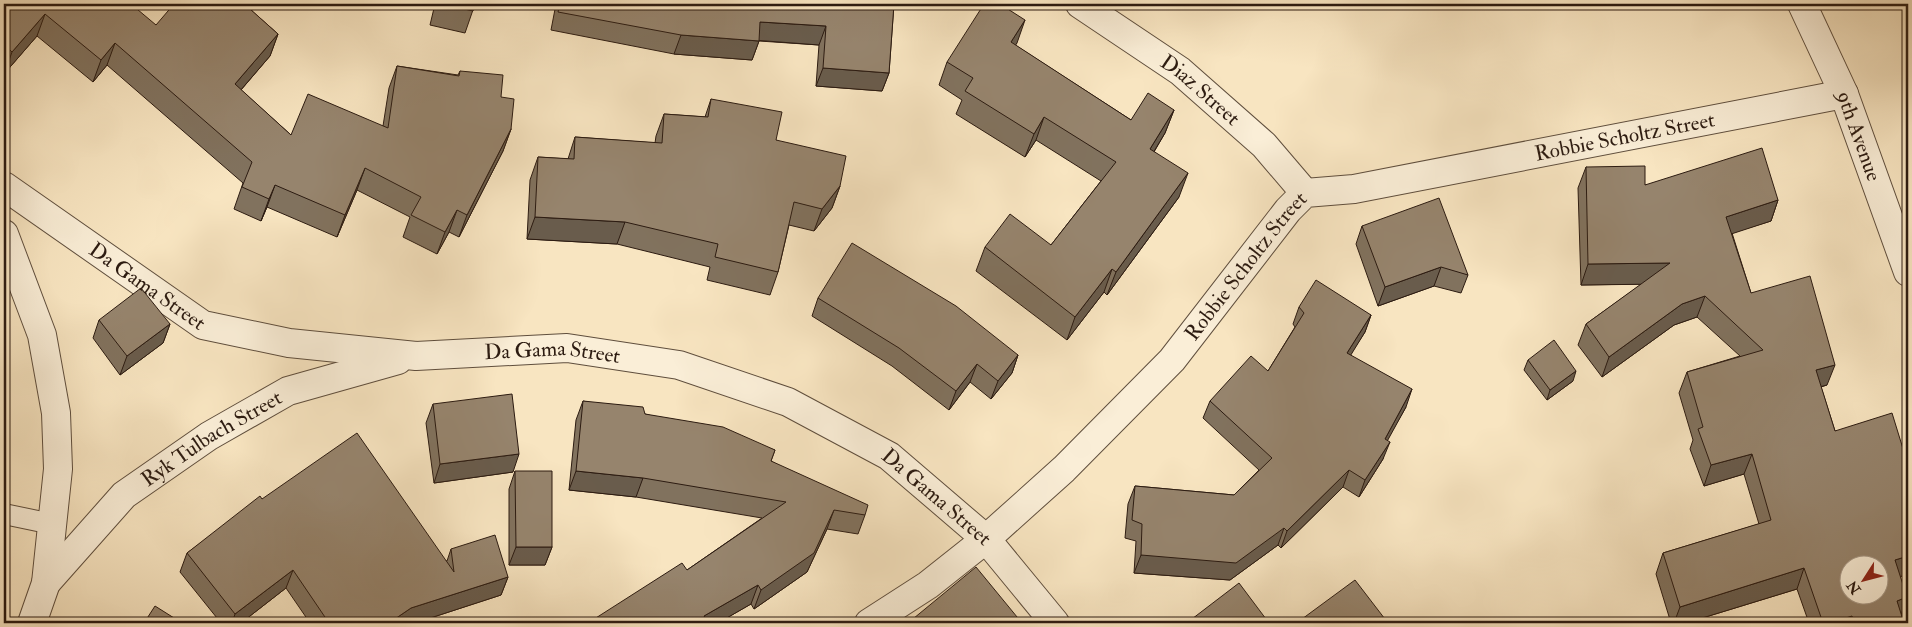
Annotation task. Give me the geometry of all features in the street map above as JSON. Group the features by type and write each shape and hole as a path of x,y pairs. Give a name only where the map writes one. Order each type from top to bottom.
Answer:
{"street":[{"name":"Diaz Street","path":"1080,4 1180,71 1264,146 1304,193"},
{"name":"9th Avenue","path":"1802,4 1844,94 1908,272"},
{"name":"Robbie Scholtz Street","path":"869,623 928,585 986,539 1064,468 1172,360 1288,210 1304,193 1354,189 1844,94"},
{"name":"Da Gama Street","path":"4,186 203,325 289,343 416,356 567,348 679,365 788,402 888,456 986,539 1055,623"},
{"name":"Ryk Tulbach Street","path":"4,234 42,335 56,413 58,469 46,583 32,623"},
{"name":"Ryk Tulbach Street","path":"46,583 124,495 209,436 288,391 416,356"}],"lane":[{"path":"4,514 52,524"}],"building":[{"path":"10,4 131,4 156,25 174,4 252,4 250,9 278,34 235,84 291,135 308,94 388,128 397,66 459,76 460,71 503,75 501,97 514,99 511,129 467,215 457,210 445,232 411,215 421,197 365,168 345,215 275,185 269,199 242,187 252,162 115,43 101,60 45,14 12,52 4,44 4,11"},
{"path":"443,4 475,4 473,11"},
{"path":"560,4 894,4 889,73 823,68 826,26 760,22 759,41 681,35 558,12"},
{"path":"984,4 1000,4 1025,20 1011,42 1131,120 1148,93 1174,110 1150,149 1188,173 1116,272 1112,269 1075,317 985,247 1010,214 1051,245 1116,162 1044,117 1034,134 965,91 973,78 947,62"},
{"path":"711,99 782,112 776,140 846,156 840,186 822,209 794,202 778,272 715,257 718,244 625,222 535,217 538,157 574,159 575,137 662,143 664,114 708,117"},
{"path":"1762,148 1778,200 1726,217 1751,293 1810,276 1835,365 1816,370 1835,431 1892,413 1908,465 1908,556 1895,560 1907,597 1897,601 1904,623 1855,623 1852,616 1830,623 1823,623 1804,568 1680,607 1663,553 1771,520 1752,454 1711,465 1698,429 1703,427 1687,372 1763,350 1705,296 1682,304 1609,357 1586,324 1670,263 1588,264 1586,167 1645,166 1645,185"},
{"path":"1439,198 1468,275 1441,267 1385,287 1362,226"},
{"path":"852,243 956,306 1018,355 998,381 977,364 956,391 899,348 818,298"},
{"path":"1316,280 1371,315 1347,353 1412,389 1385,439 1390,442 1365,480 1349,470 1287,531 1284,528 1236,563 1141,555 1142,524 1132,520 1135,486 1234,495 1272,458 1210,401 1251,356 1268,371 1304,313 1299,307"},
{"path":"141,288 170,324 127,356 99,320"},
{"path":"1554,340 1576,371 1550,390 1528,360"},
{"path":"4,343 9,363 7,454 4,454"},
{"path":"512,394 519,454 440,464 433,404"},
{"path":"583,401 643,407 645,414 723,427 775,450 771,461 868,505 865,515 834,510 814,553 761,590 758,585 704,616 708,623 588,623 682,563 687,570 786,502 643,478 576,471"},
{"path":"357,433 454,572 451,549 495,535 508,577 411,608 389,623 329,623 293,570 235,614 187,553 260,496 262,499"},
{"path":"515,471 552,471 552,547 516,547"},
{"path":"976,567 1022,623 908,623"},
{"path":"1355,580 1388,623 1305,623 1302,619"},
{"path":"1239,583 1269,623 1188,622"},
{"path":"155,606 182,623 144,623"}]}
